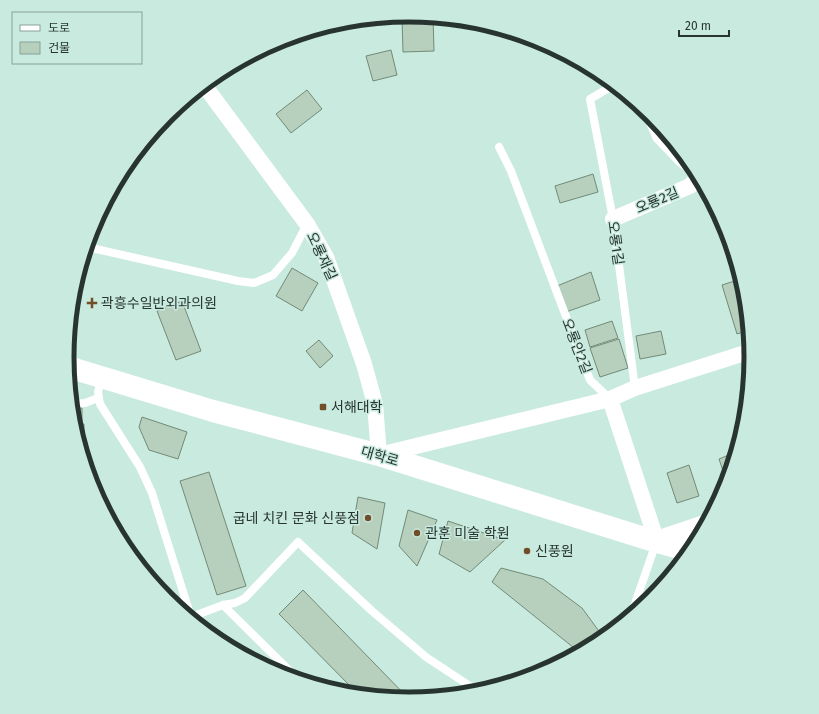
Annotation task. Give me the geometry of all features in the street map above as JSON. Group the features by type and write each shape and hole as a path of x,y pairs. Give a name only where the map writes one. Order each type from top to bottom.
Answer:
{"street":[{"name":"오룡재길","path":"208,90 307,224 326,257 364,364 375,404 379,455"},
{"path":"659,134 667,144"},
{"name":"오룡2길","path":"613,219 690,186 695,181"},
{"path":"379,455 610,399 635,388 744,353"},
{"name":"대학로","path":"75,369 213,411 379,455 684,549"},
{"name":"오룡안2길","path":"610,399 657,542"},
{"path":"657,542 698,528"}],"lane":[{"name":"오룡1길","path":"609,88 590,99 613,219 635,388"},
{"name":"오룡안2길","path":"499,148 511,171 590,380 610,399"},
{"path":"92,248 238,281 254,283 273,275 292,254 307,224"},
{"path":"102,376 98,392 100,404 140,467 152,493 188,608"},
{"path":"77,404 85,403 98,398"},
{"path":"197,616 223,605 235,603 245,598 298,542 372,611 426,657 471,687"},
{"path":"635,605 657,542"},
{"path":"223,605 287,668"}],"building":[{"path":"402,22 433,23 434,51 403,52"},
{"path":"391,50 397,75 373,81 366,56"},
{"path":"307,90 322,109 291,133 276,114"},
{"path":"593,174 598,192 560,203 555,186"},
{"path":"292,268 318,283 302,311 276,296"},
{"path":"591,272 600,300 566,312 557,286"},
{"path":"735,281 742,313 744,332 737,334 722,285"},
{"path":"182,301 201,351 176,360 157,311"},
{"path":"612,321 618,338 590,347 585,330"},
{"path":"661,331 666,354 640,359 636,336"},
{"path":"619,339 628,368 600,377 590,348"},
{"path":"319,340 333,356 320,368 306,351"},
{"path":"78,408 82,408 81,423"},
{"path":"142,417 187,432 178,459 149,450 139,427"},
{"path":"81,424 84,424 84,435"},
{"path":"730,454 724,473 719,459"},
{"path":"689,465 699,496 677,503 667,473"},
{"path":"209,472 246,586 217,595 180,481"},
{"name":"굽네 치킨 문화 신풍점","path":"358,497 385,503 377,549 352,533"},
{"name":"관훈 미술 학원","path":"408,510 437,520 417,566 399,546"},
{"path":"448,521 505,540 470,572 439,554"},
{"path":"501,568 543,579 582,608 600,633 574,648 492,582"},
{"path":"303,590 402,692 351,687 279,614"}],"place":[{"name":"곽흥수일반외과의원","path":"92,303"},
{"name":"서해대학","path":"323,407"},
{"name":"굽네 치킨 문화 신풍점","path":"368,518"},
{"name":"관훈 미술 학원","path":"417,533"},
{"name":"신풍원","path":"527,551"}]}
